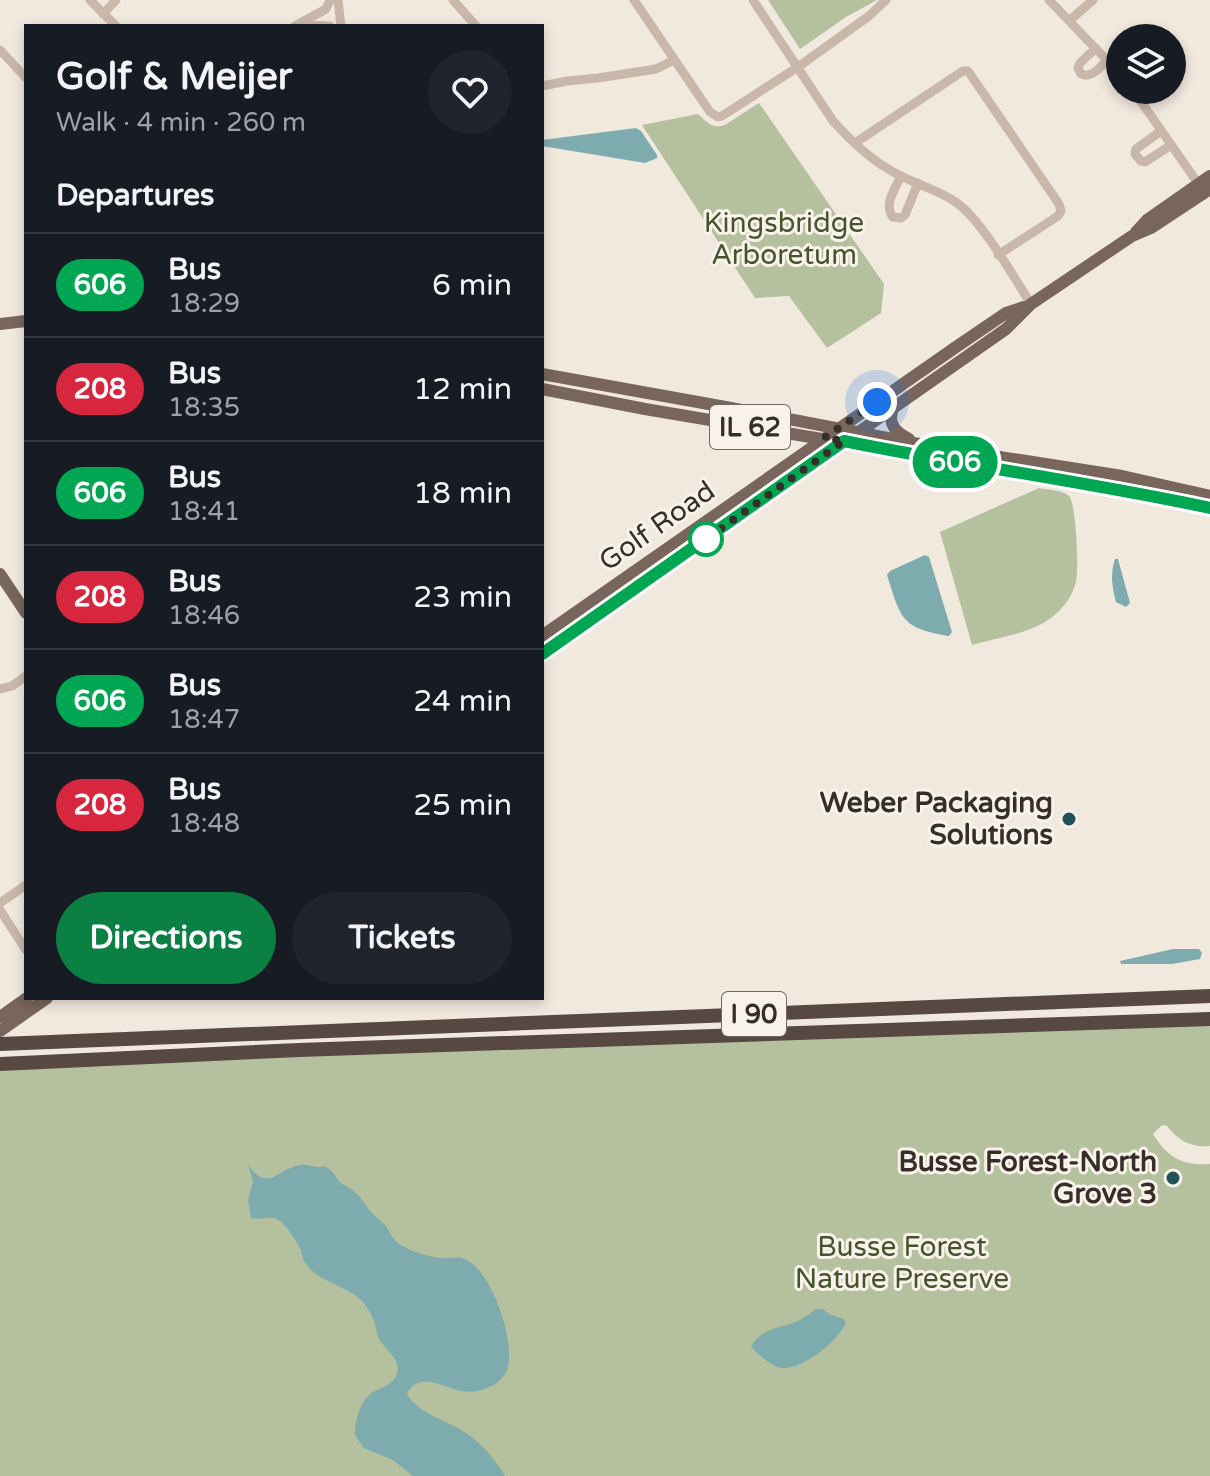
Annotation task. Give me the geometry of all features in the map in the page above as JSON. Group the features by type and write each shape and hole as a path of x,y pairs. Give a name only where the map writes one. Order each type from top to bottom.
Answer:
{"highway":[{"name":"I 90","path":"0,1044 1210,996"},
{"name":"I 90","path":"0,1064 299,1050 1210,1019"}],"main road":[{"path":"1031,304 1132,236 1147,220 1204,189 1210,176"},
{"name":"Golf Road","path":"544,653 1006,329 1031,304"},
{"name":"Golf Road","path":"544,635 1006,313 1031,304"},
{"path":"0,324 24,321"},
{"name":"IL 62","path":"544,374 915,443 1122,476 1210,496"},
{"name":"IL 62","path":"544,389 1129,491 1210,508"},
{"path":"893,408 892,426 915,443"},
{"path":"0,574 24,610"},
{"path":"0,1017 24,1000"},
{"path":"0,1031 44,1000"}],"street":[{"path":"90,0 114,24"},
{"path":"103,14 116,0"},
{"path":"298,24 326,9 330,0"},
{"path":"338,0 341,24"},
{"path":"453,0 474,24"},
{"path":"634,0 715,116 722,116 798,67 869,16 886,0"},
{"path":"753,0 833,121 882,166 946,196 962,208 975,221 1031,304"},
{"path":"1049,0 1106,59"},
{"path":"1070,20 1093,0"},
{"path":"1096,48 1080,63 1078,68 1081,74 1089,76 1106,61"},
{"path":"0,50 24,76"},
{"path":"544,86 656,69 674,60"},
{"path":"855,143 963,71 968,71 1061,211 998,255"},
{"path":"1143,104 1204,189"},
{"path":"1161,131 1136,149 1137,158 1145,162 1171,145"},
{"path":"901,176 888,205 889,214 893,217 905,215 918,183"},
{"path":"0,689 12,686 24,677"},
{"path":"0,903 24,886"},
{"path":"0,910 24,947"}],"green space":[{"path":"768,0 877,0 800,49"},
{"name":"Kingsbridge Arboretum","path":"759,103 884,284 881,313 827,348 789,296 755,298 642,125 698,114 710,124 721,126"},
{"path":"1039,488 1063,492 1071,501 1077,551 1073,590 1058,612 1040,625 972,645 940,532"},
{"name":"Busse Forest Nature Preserve","path":"1210,1021 1210,1146 1185,1142 1166,1125 1153,1134 1164,1149 1176,1158 1210,1164 1210,1476 0,1476 0,1065"}],"water":[{"path":"636,128 657,158 645,163 544,146 544,140"},
{"path":"925,555 929,557 952,632 949,636 921,629 905,619 887,575"},
{"path":"1115,559 1118,559 1130,603 1126,607 1116,602 1112,575"},
{"path":"1173,949 1199,949 1202,953 1200,959 1172,964 1121,964 1120,961"},
{"path":"248,1165 255,1173 268,1178 300,1165 326,1167 358,1195 398,1243 439,1258 462,1258 483,1275 505,1325 509,1358 504,1376 494,1385 481,1390 461,1391 424,1382 412,1387 407,1394 425,1412 458,1428 477,1442 505,1476 413,1476 393,1460 364,1448 355,1435 359,1411 368,1396 395,1377 398,1369 396,1360 380,1340 371,1315 360,1299 310,1269 295,1239 280,1221 251,1218 248,1200 253,1181"},
{"path":"816,1309 846,1322 836,1337 809,1359 782,1368 770,1363 751,1347 766,1332 800,1320"}],"bus line":[{"name":"606","path":"544,653 844,441 1210,508"}],"place":[{"name":"Weber Packaging Solutions","path":"1069,819"},
{"name":"Busse Forest-North Grove 3","path":"1173,1178"}],"route":[{"path":"706,539 702,542 844,441 824,438 877,402"}]}
